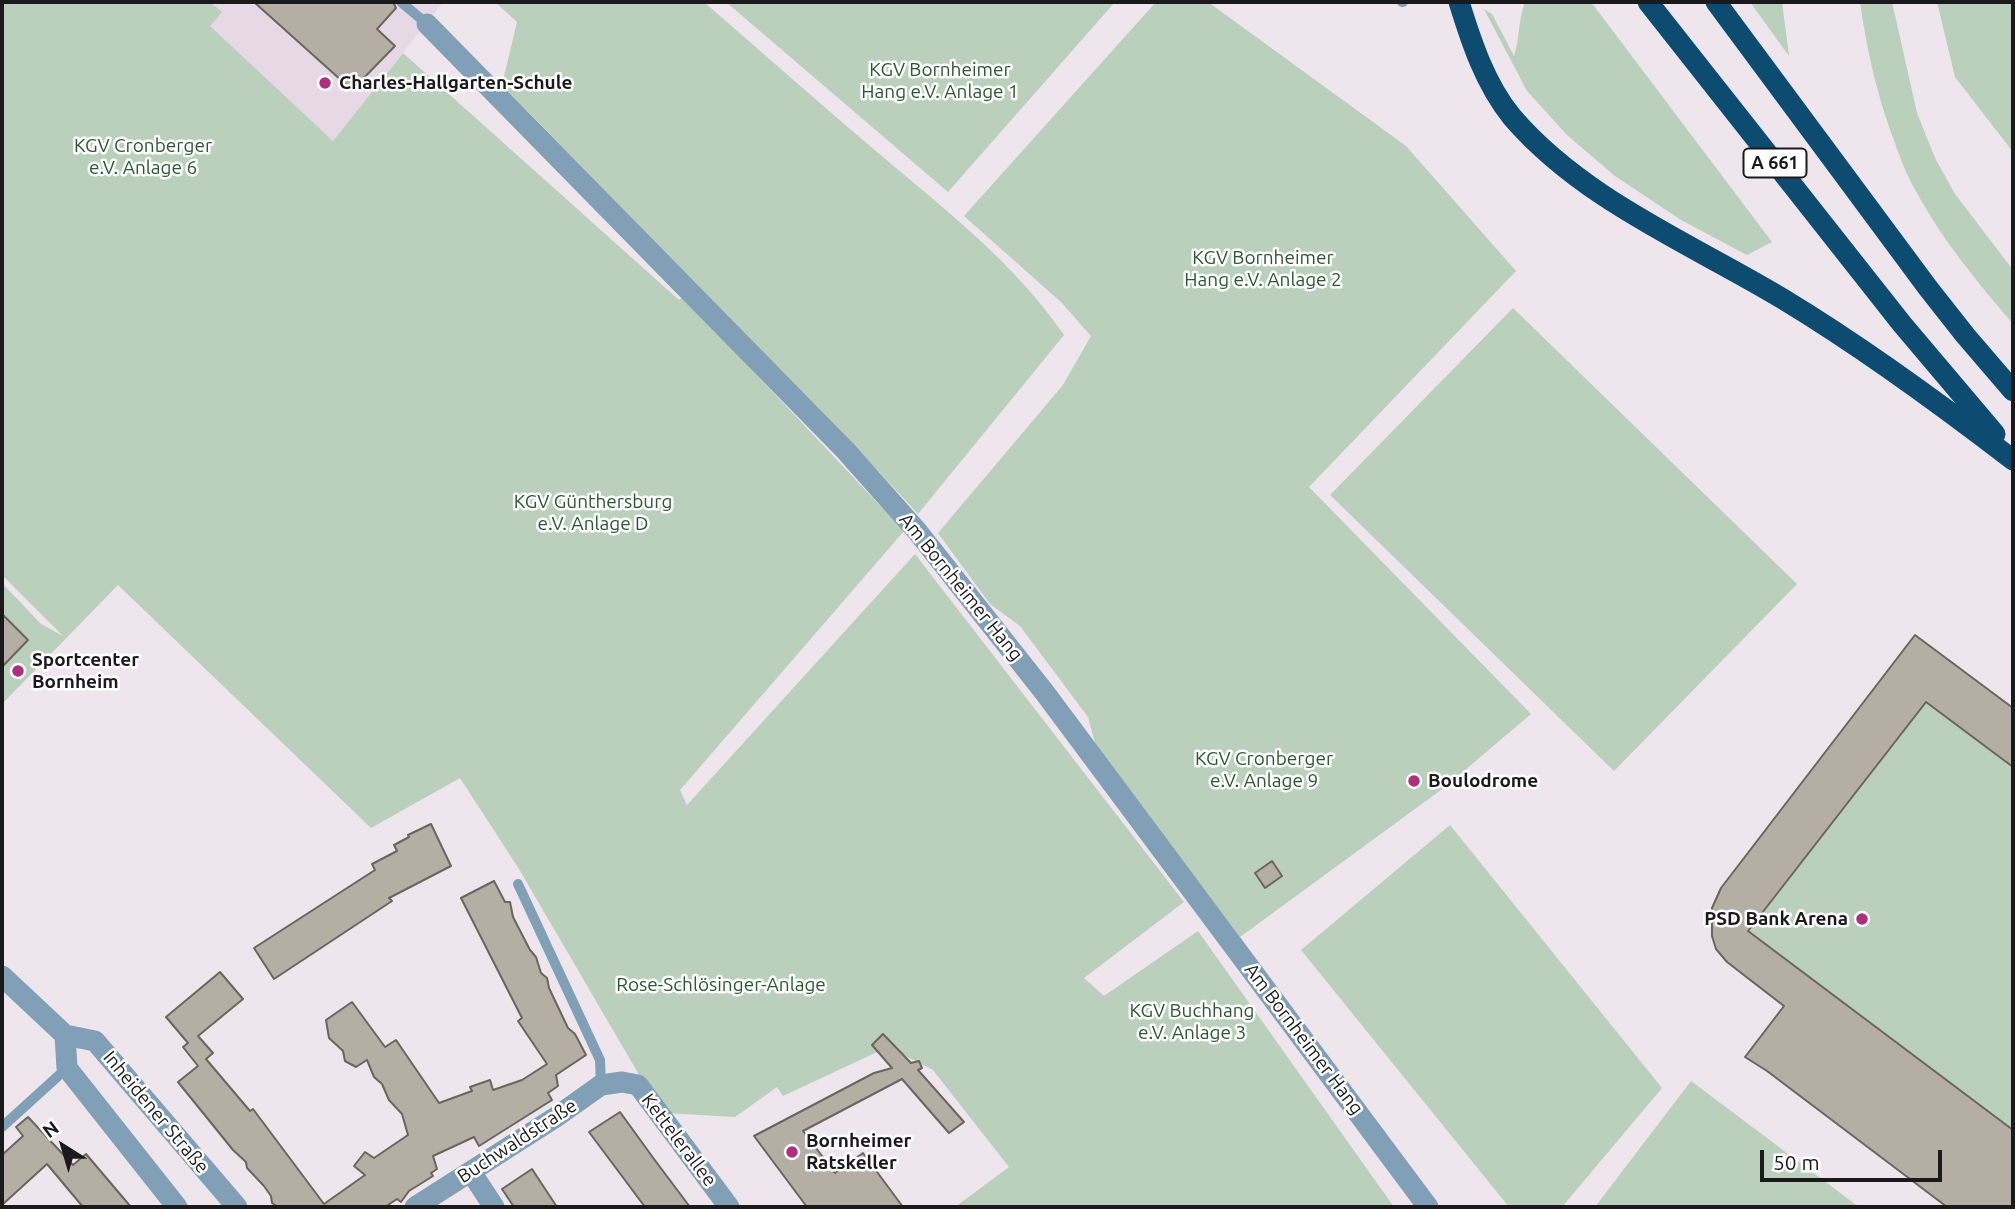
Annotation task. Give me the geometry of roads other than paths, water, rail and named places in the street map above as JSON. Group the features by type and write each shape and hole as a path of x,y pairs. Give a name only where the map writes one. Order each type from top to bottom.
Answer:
{"highway":[{"path":"1459,2 1485,74 1511,115 1546,152 1586,183 1664,234 1781,298 1860,347 1937,401 2013,460"},
{"name":"A 661","path":"1648,2 1902,324 2013,454"},
{"name":"A 661","path":"1716,2 1928,288 2013,391"}],"street":[{"name":"Am Bornheimer Hang","path":"427,24 836,441 918,531 1045,693 1428,1207"},
{"name":"Inheidener Straße","path":"2,976 65,1034 95,1041 237,1207"},
{"path":"65,1034 67,1068"},
{"name":"Inheidener Straße","path":"67,1068 177,1207"},
{"name":"Buchwaldstraße","path":"415,1207 611,1083"},
{"name":"Kettelerallee","path":"611,1083 638,1085 730,1207"},
{"path":"471,1172 494,1207"}],"lane":[{"path":"401,2 427,24"},
{"path":"518,884 611,1083"},
{"path":"2,1127 67,1068"}],"place":[{"name":"Charles-Hallgarten-Schule","path":"325,83"},
{"name":"Sportcenter Bornheim","path":"18,671"},
{"name":"Boulodrome","path":"1414,781"},
{"name":"PSD Bank Arena","path":"1862,919"},
{"name":"Bornheimer Ratskeller","path":"792,1152"}],"park label":[{"name":"KGV Bornheimer Hang e.V. Anlage 1","path":"940,81"},
{"name":"KGV Cronberger e.V. Anlage 6","path":"143,157"},
{"name":"KGV Bornheimer Hang e.V. Anlage 2","path":"1263,269"},
{"name":"KGV Günthersburg e.V. Anlage D","path":"593,513"},
{"name":"KGV Cronberger e.V. Anlage 9","path":"1264,770"},
{"name":"Rose-Schlösinger-Anlage","path":"721,985"},
{"name":"KGV Buchhang e.V. Anlage 3","path":"1192,1022"}]}
